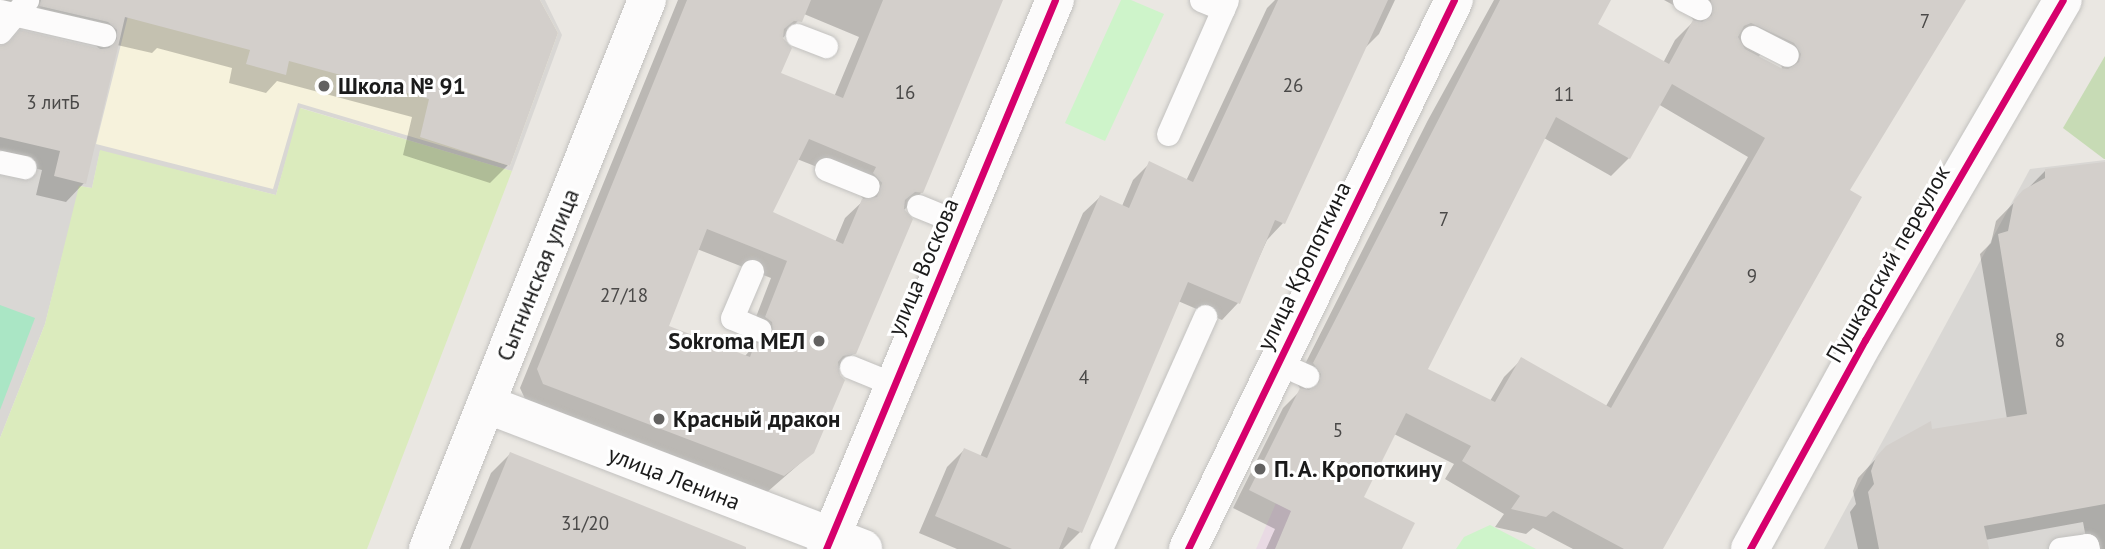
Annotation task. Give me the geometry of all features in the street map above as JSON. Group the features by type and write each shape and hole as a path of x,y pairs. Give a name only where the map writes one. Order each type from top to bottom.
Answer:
{"street":[{"name":"Сытнинская улица","path":"428,549 647,0"},
{"name":"улица Воскова","path":"840,546 895,385 1055,0"},
{"name":"улица Кропоткина","path":"1188,549 1292,370 1454,0"},
{"name":"Пушкарский переулок","path":"1750,549 1865,340 2063,0"},
{"name":"улица Ленина","path":"486,404 840,546"}],"lane":[{"path":"1168,134 1225,5 1201,0"},
{"path":"11,14 104,35"},
{"path":"797,35 826,46"},
{"path":"1752,37 1787,55"},
{"path":"0,162 24,167"},
{"path":"827,169 868,186"},
{"path":"918,206 962,224"},
{"path":"752,271 732,318 760,330"},
{"path":"1101,549 1205,316"},
{"path":"851,367 895,385"},
{"path":"2060,549 2087,545 2088,549"}],"shaded area":[{"name":"Школа № 91","path":"0,0 545,0 562,35 512,171 301,108 276,195 100,151 92,188 80,186 45,324 0,438"},
{"name":"Школа № 91","path":"132,0 540,0 558,33 510,166 298,103 273,189 96,144"},
{"path":"2105,160 2105,549 1824,549 2030,169"},
{"path":"1276,503 1367,549 1256,549"}],"green space":[{"path":"1121,0 1131,0 1164,14 1105,141 1065,123"},
{"path":"2105,56 2105,159 2104,159 2063,128"},
{"path":"300,108 512,171 367,549 0,549 0,438 45,324 79,186 92,188 100,150 276,195"},
{"path":"0,305 35,318 0,410"},
{"path":"1490,525 1536,549 1456,549 1464,537"}],"building":[{"path":"41,0 540,0 558,33 510,166 420,137 429,99 289,61 286,75 246,64 250,50 125,17 86,184 54,176 60,151 0,137 0,46 10,41 20,30 101,49 109,48 117,39 117,30 108,22 39,6"},
{"path":"687,0 811,0 802,22 794,21 784,29 783,38 792,48 781,73 843,98 883,0 1003,0 923,193 915,192 905,200 904,209 913,219 856,354 843,356 838,362 840,375 845,380 814,453 784,476 543,384 537,369","holes":["809,139 876,167 873,173 882,183 877,197 862,199 843,244 773,212","707,229 787,261 765,317 772,322 773,335 768,342 755,343 750,357 669,326"]},
{"path":"1278,0 1388,0 1285,224 1275,220 1240,304 1188,282 1082,533 1068,527 1059,549 1012,549 935,516 964,448 987,458 1100,195 1129,208 1149,161 1193,182"},
{"path":"1500,0 1611,0 1598,24 1669,64 1693,20 1702,22 1712,15 1711,0 1966,0 1850,190 1862,197 1663,549 1624,549 1553,511 1546,517 1511,509 1520,496 1462,461 1471,446 1406,413 1364,497 1415,523 1402,549 1275,549 1291,511 1249,490 1300,388 1309,390 1319,382 1321,374 1313,363","holes":["1751,23 1794,43 1801,54 1799,62 1788,69 1781,68 1745,49 1738,37 1744,26","1672,84 1765,138 1611,408 1521,357 1495,402 1428,369 1556,117 1630,159"]},
{"path":"2105,162 2105,504 1984,526 1989,549 1879,549 1868,492 1874,484 1871,471 1876,457 1886,446 1931,421 1932,429 2027,414 1998,234 2008,231 2014,200 2023,190 2045,178 2045,169"},
{"path":"510,452 746,547 746,549 470,549"}],"cycle path":[{"path":"826,549 1055,0"},
{"path":"1188,549 1454,0"},
{"path":"1750,549 1865,340 2063,0"}],"place":[{"name":"Школа № 91","path":"324,86"},
{"name":"Sokroma МЕЛ","path":"819,341"},
{"name":"Красный дракон","path":"659,419"},
{"name":"П. А. Кропоткину","path":"1260,469"}]}
